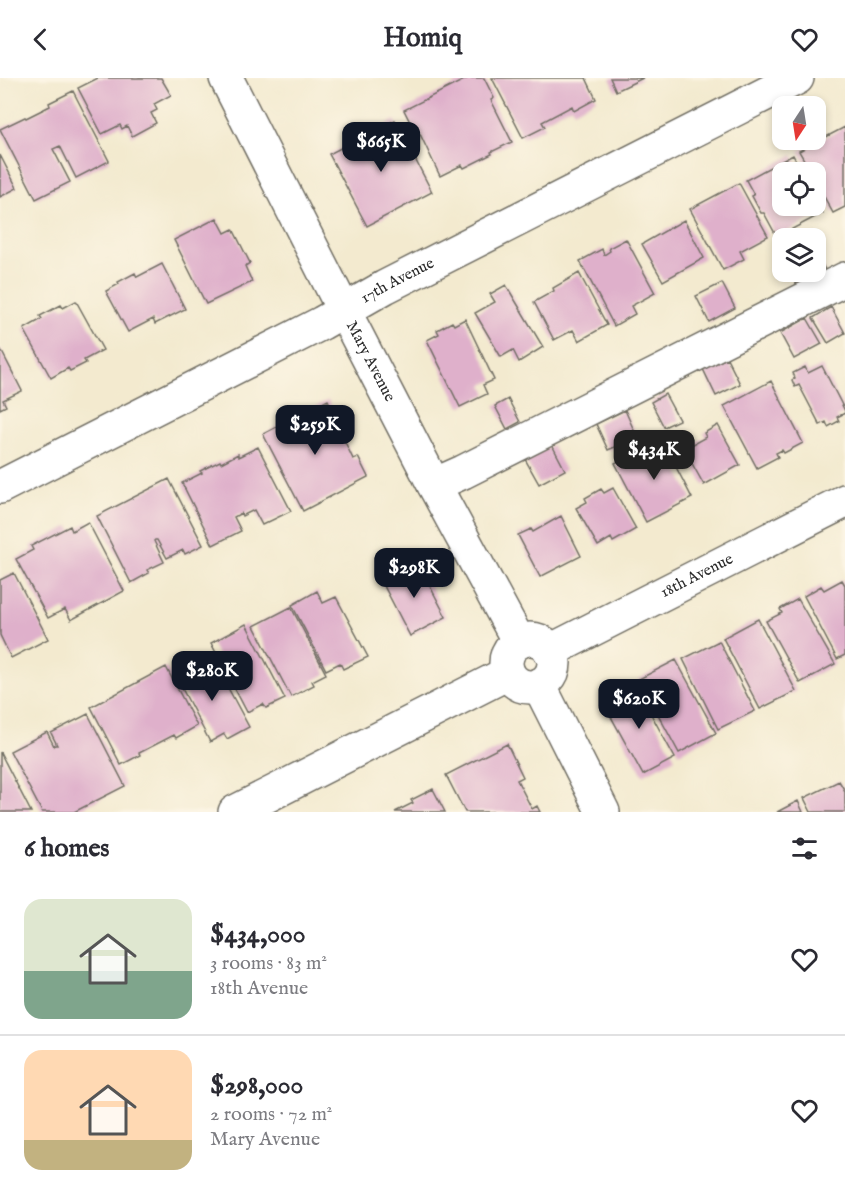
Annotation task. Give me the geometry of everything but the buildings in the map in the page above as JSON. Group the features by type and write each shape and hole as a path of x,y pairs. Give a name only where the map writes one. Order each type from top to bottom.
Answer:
{"street":[{"name":"Mary Avenue","path":"226,78 434,485 519,642"},
{"name":"17th Avenue","path":"0,488 344,311 385,287 797,78"},
{"path":"434,485 845,279"},
{"name":"18th Avenue","path":"550,651 845,501"},
{"path":"533,639 546,645 550,651 553,657 552,671 549,677 539,685 525,687 512,680 508,674 506,666 508,652 519,642 533,639"},
{"path":"235,812 508,674"},
{"path":"539,685 603,812"}]}
